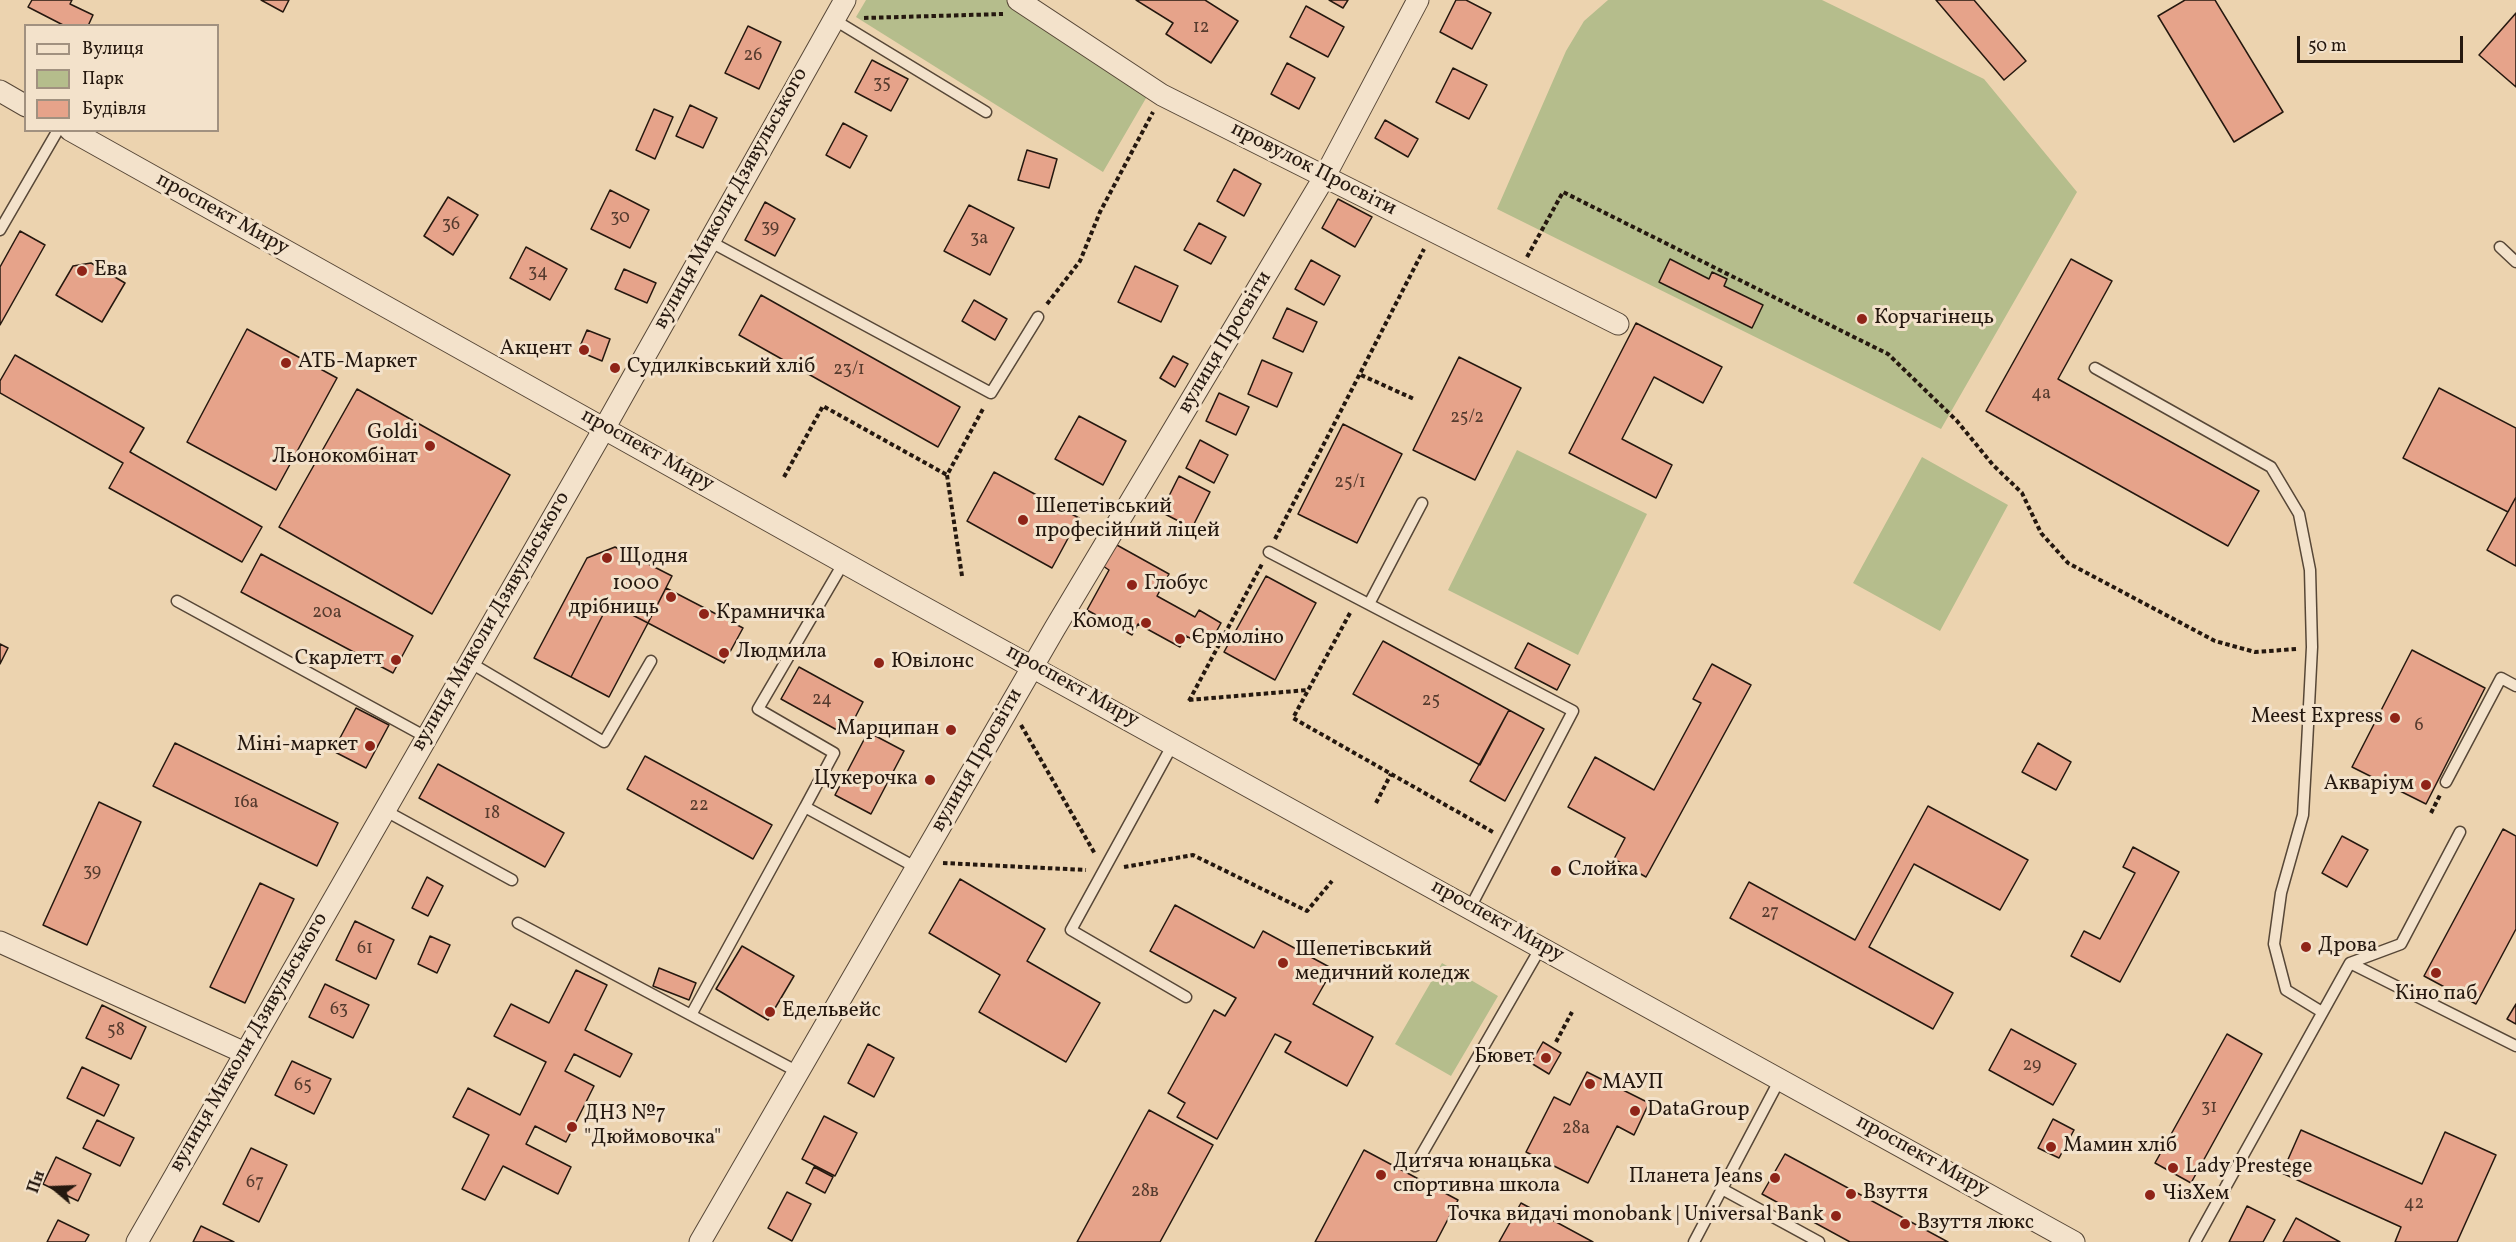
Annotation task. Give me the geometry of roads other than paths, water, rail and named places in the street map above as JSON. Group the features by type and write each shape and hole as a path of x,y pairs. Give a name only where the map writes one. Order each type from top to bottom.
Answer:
{"street":[{"name":"вулиця Миколи Дзявульського","path":"137,1242 605,427 845,0"},
{"name":"провулок Просвіти","path":"1018,0 1162,95 1617,324"},
{"name":"вулиця Просвіти","path":"700,1242 1034,666 1325,176 1418,0"},
{"path":"0,91 24,105"},
{"name":"проспект Миру","path":"74,132 844,562 2074,1242"},
{"path":"0,942 245,1053"}],"lane":[{"path":"833,19 986,112"},
{"path":"0,230 57,132"},
{"path":"709,241 991,393 1038,317"},
{"path":"2500,247 2516,262"},
{"path":"2095,368 2271,467 2299,514 2310,570 2312,647 2303,815 2281,893 2274,944 2286,990 2322,1012"},
{"path":"1369,604 1422,503"},
{"path":"1269,552 1573,711 1470,908"},
{"path":"691,1015 834,753 758,709 844,562"},
{"path":"177,601 426,737"},
{"path":"469,662 603,742 651,662"},
{"path":"2446,782 2501,678 2516,686"},
{"path":"1173,743 1071,930 1186,997"},
{"path":"805,807 917,868"},
{"path":"384,810 512,880"},
{"path":"2195,1242 2350,963 2402,944 2460,832"},
{"path":"518,923 798,1072"},
{"path":"1415,1166 1542,947"},
{"path":"2350,963 2516,1046"},
{"path":"1694,1242 1780,1079"},
{"path":"1722,1189 1819,1242"}],"place":[{"name":"Ева","path":"82,271"},
{"name":"Корчагінець","path":"1862,319"},
{"name":"Акцент","path":"584,350"},
{"name":"АТБ-Маркет","path":"286,363"},
{"name":"Судилківський хліб","path":"615,368"},
{"name":"Goldi Льонокомбінат","path":"430,446"},
{"name":"Шепетівський професійний ліцей","path":"1023,520"},
{"name":"Щодня","path":"607,558"},
{"name":"Глобус","path":"1132,585"},
{"name":"1000 дрібниць","path":"671,597"},
{"name":"Крамничка","path":"704,614"},
{"name":"Комод","path":"1146,623"},
{"name":"Єрмоліно","path":"1180,639"},
{"name":"Людмила","path":"724,653"},
{"name":"Скарлетт","path":"396,660"},
{"name":"Ювілонс","path":"879,663"},
{"name":"Meest Express","path":"2395,718"},
{"name":"Марципан","path":"951,730"},
{"name":"Міні-маркет","path":"370,746"},
{"name":"Цукерочка","path":"930,780"},
{"name":"Акваріум","path":"2426,785"},
{"name":"Слойка","path":"1556,871"},
{"name":"Дрова","path":"2306,947"},
{"name":"Шепетівський медичний коледж","path":"1283,963"},
{"name":"Кіно паб","path":"2436,973"},
{"name":"Едельвейс","path":"770,1012"},
{"name":"Бювет","path":"1546,1058"},
{"name":"МАУП","path":"1590,1084"},
{"name":"DataGroup","path":"1635,1111"},
{"name":"ДНЗ №7 \"Дюймовочка\"","path":"572,1127"},
{"name":"Мамин хліб","path":"2051,1147"},
{"name":"Lady Prestege","path":"2173,1168"},
{"name":"Дитяча юнацька спортивна школа","path":"1381,1175"},
{"name":"Планета Jeans","path":"1775,1178"},
{"name":"Взуття","path":"1851,1194"},
{"name":"ЧізХем","path":"2150,1195"},
{"name":"Точка видачі monobank | Universal Bank","path":"1836,1216"},
{"name":"Взуття люкс","path":"1905,1224"}]}
